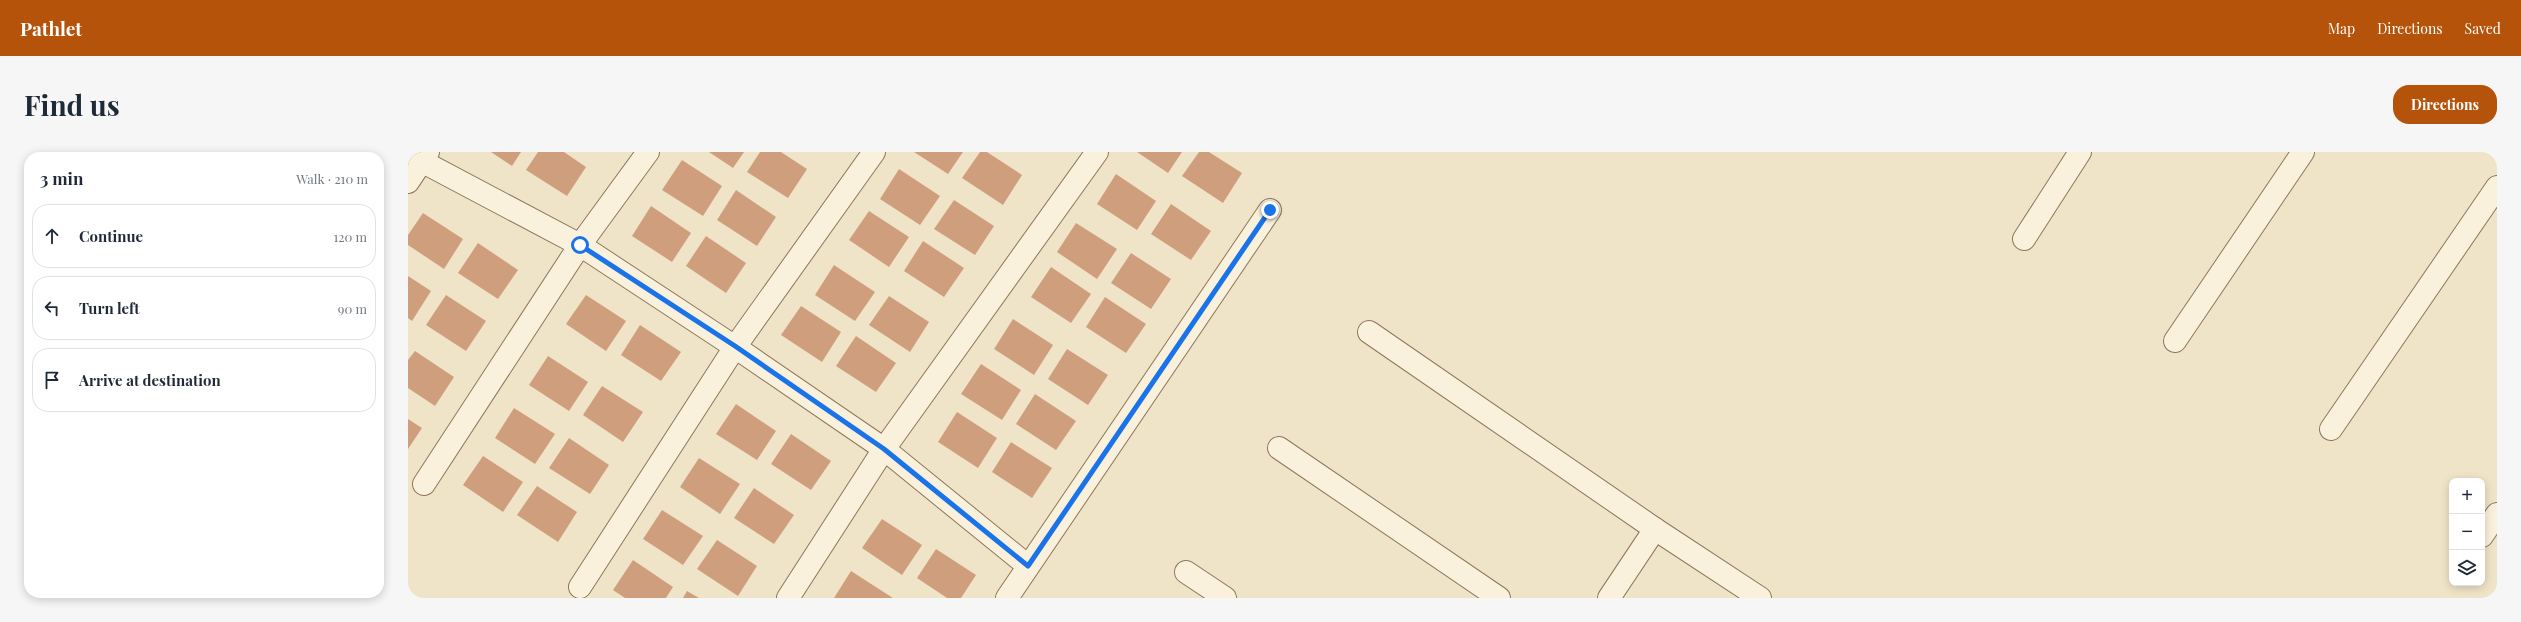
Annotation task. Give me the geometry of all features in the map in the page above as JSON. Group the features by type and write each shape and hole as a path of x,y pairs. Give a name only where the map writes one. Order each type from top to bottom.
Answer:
{"street":[{"path":"424,484 580,245 648,152"},
{"path":"580,587 735,346 874,152"},
{"path":"788,598 884,449 1097,152"},
{"path":"2024,239 2080,152"},
{"path":"2175,342 2303,152"},
{"path":"408,182 419,156 580,245 735,346 884,449 1028,566"},
{"path":"2331,429 2497,188"},
{"path":"1008,598 1028,566 1270,210"},
{"path":"1369,332 1655,529 1760,598"},
{"path":"1279,448 1499,598"},
{"path":"2485,532 2497,514"},
{"path":"1609,598 1655,529"},
{"path":"1186,572 1225,598"}],"building":[{"path":"491,152 521,152 512,166"},
{"path":"538,152 564,152 586,167 567,196 526,170"},
{"path":"709,152 744,152 733,168"},
{"path":"760,152 781,152 807,169 788,198 747,172"},
{"path":"914,152 963,152 948,174"},
{"path":"980,152 987,152 1022,175 1003,205 962,178"},
{"path":"1137,152 1182,152 1168,173"},
{"path":"1199,152 1209,152 1242,173 1223,203 1182,176"},
{"path":"682,160 722,186 703,216 662,190"},
{"path":"899,169 940,196 920,225 880,199"},
{"path":"1116,174 1156,201 1137,230 1097,204"},
{"path":"736,190 776,217 757,246 717,220"},
{"path":"954,200 994,226 975,255 934,229"},
{"path":"1171,204 1211,231 1191,260 1151,234"},
{"path":"651,206 691,233 672,262 632,236"},
{"path":"869,211 909,237 889,267 849,240"},
{"path":"423,213 463,239 444,269 408,245 408,235"},
{"path":"1076,223 1117,249 1097,279 1057,252"},
{"path":"706,236 746,263 726,293 686,266"},
{"path":"923,241 964,268 944,297 904,271"},
{"path":"478,243 518,270 498,299 458,273"},
{"path":"1131,253 1171,279 1151,309 1111,283"},
{"path":"834,265 875,292 855,321 815,295"},
{"path":"1051,267 1091,294 1071,323 1031,297"},
{"path":"408,276 431,291 412,321 408,318"},
{"path":"446,295 486,321 466,351 426,325"},
{"path":"586,295 626,321 606,351 566,324"},
{"path":"889,296 929,322 910,352 869,325"},
{"path":"1105,297 1146,324 1126,353 1086,327"},
{"path":"801,306 841,332 822,362 781,335"},
{"path":"1013,319 1053,345 1034,375 994,349"},
{"path":"640,325 681,352 661,381 621,355"},
{"path":"856,336 896,363 876,392 836,366"},
{"path":"1067,349 1108,375 1088,405 1048,379"},
{"path":"415,351 454,377 435,406 408,388 408,360"},
{"path":"548,356 588,382 569,411 529,385"},
{"path":"981,364 1021,390 1002,420 961,394"},
{"path":"602,386 643,412 623,442 583,415"},
{"path":"1035,394 1076,421 1056,450 1016,424"},
{"path":"736,404 776,431 757,460 716,434"},
{"path":"514,408 555,434 535,464 495,438"},
{"path":"957,412 997,438 978,468 938,442"},
{"path":"408,419 422,428 408,449"},
{"path":"791,434 831,461 811,490 771,464"},
{"path":"569,438 609,465 590,494 549,468"},
{"path":"1011,442 1052,468 1032,498 992,472"},
{"path":"483,456 523,482 503,512 463,485"},
{"path":"699,458 740,484 720,514 680,487"},
{"path":"537,486 577,512 558,542 517,515"},
{"path":"754,488 794,515 774,544 734,518"},
{"path":"662,510 703,536 683,565 643,539"},
{"path":"882,519 922,545 902,575 862,548"},
{"path":"717,540 757,566 738,596 697,569"},
{"path":"936,549 976,575 961,598 947,598 917,578"},
{"path":"633,560 673,587 666,598 625,598 613,590"},
{"path":"851,571 893,598 834,598"},
{"path":"687,591 699,598 683,598"}],"route":[{"path":"580,245 735,346 884,449 1028,566 1270,210"}]}
